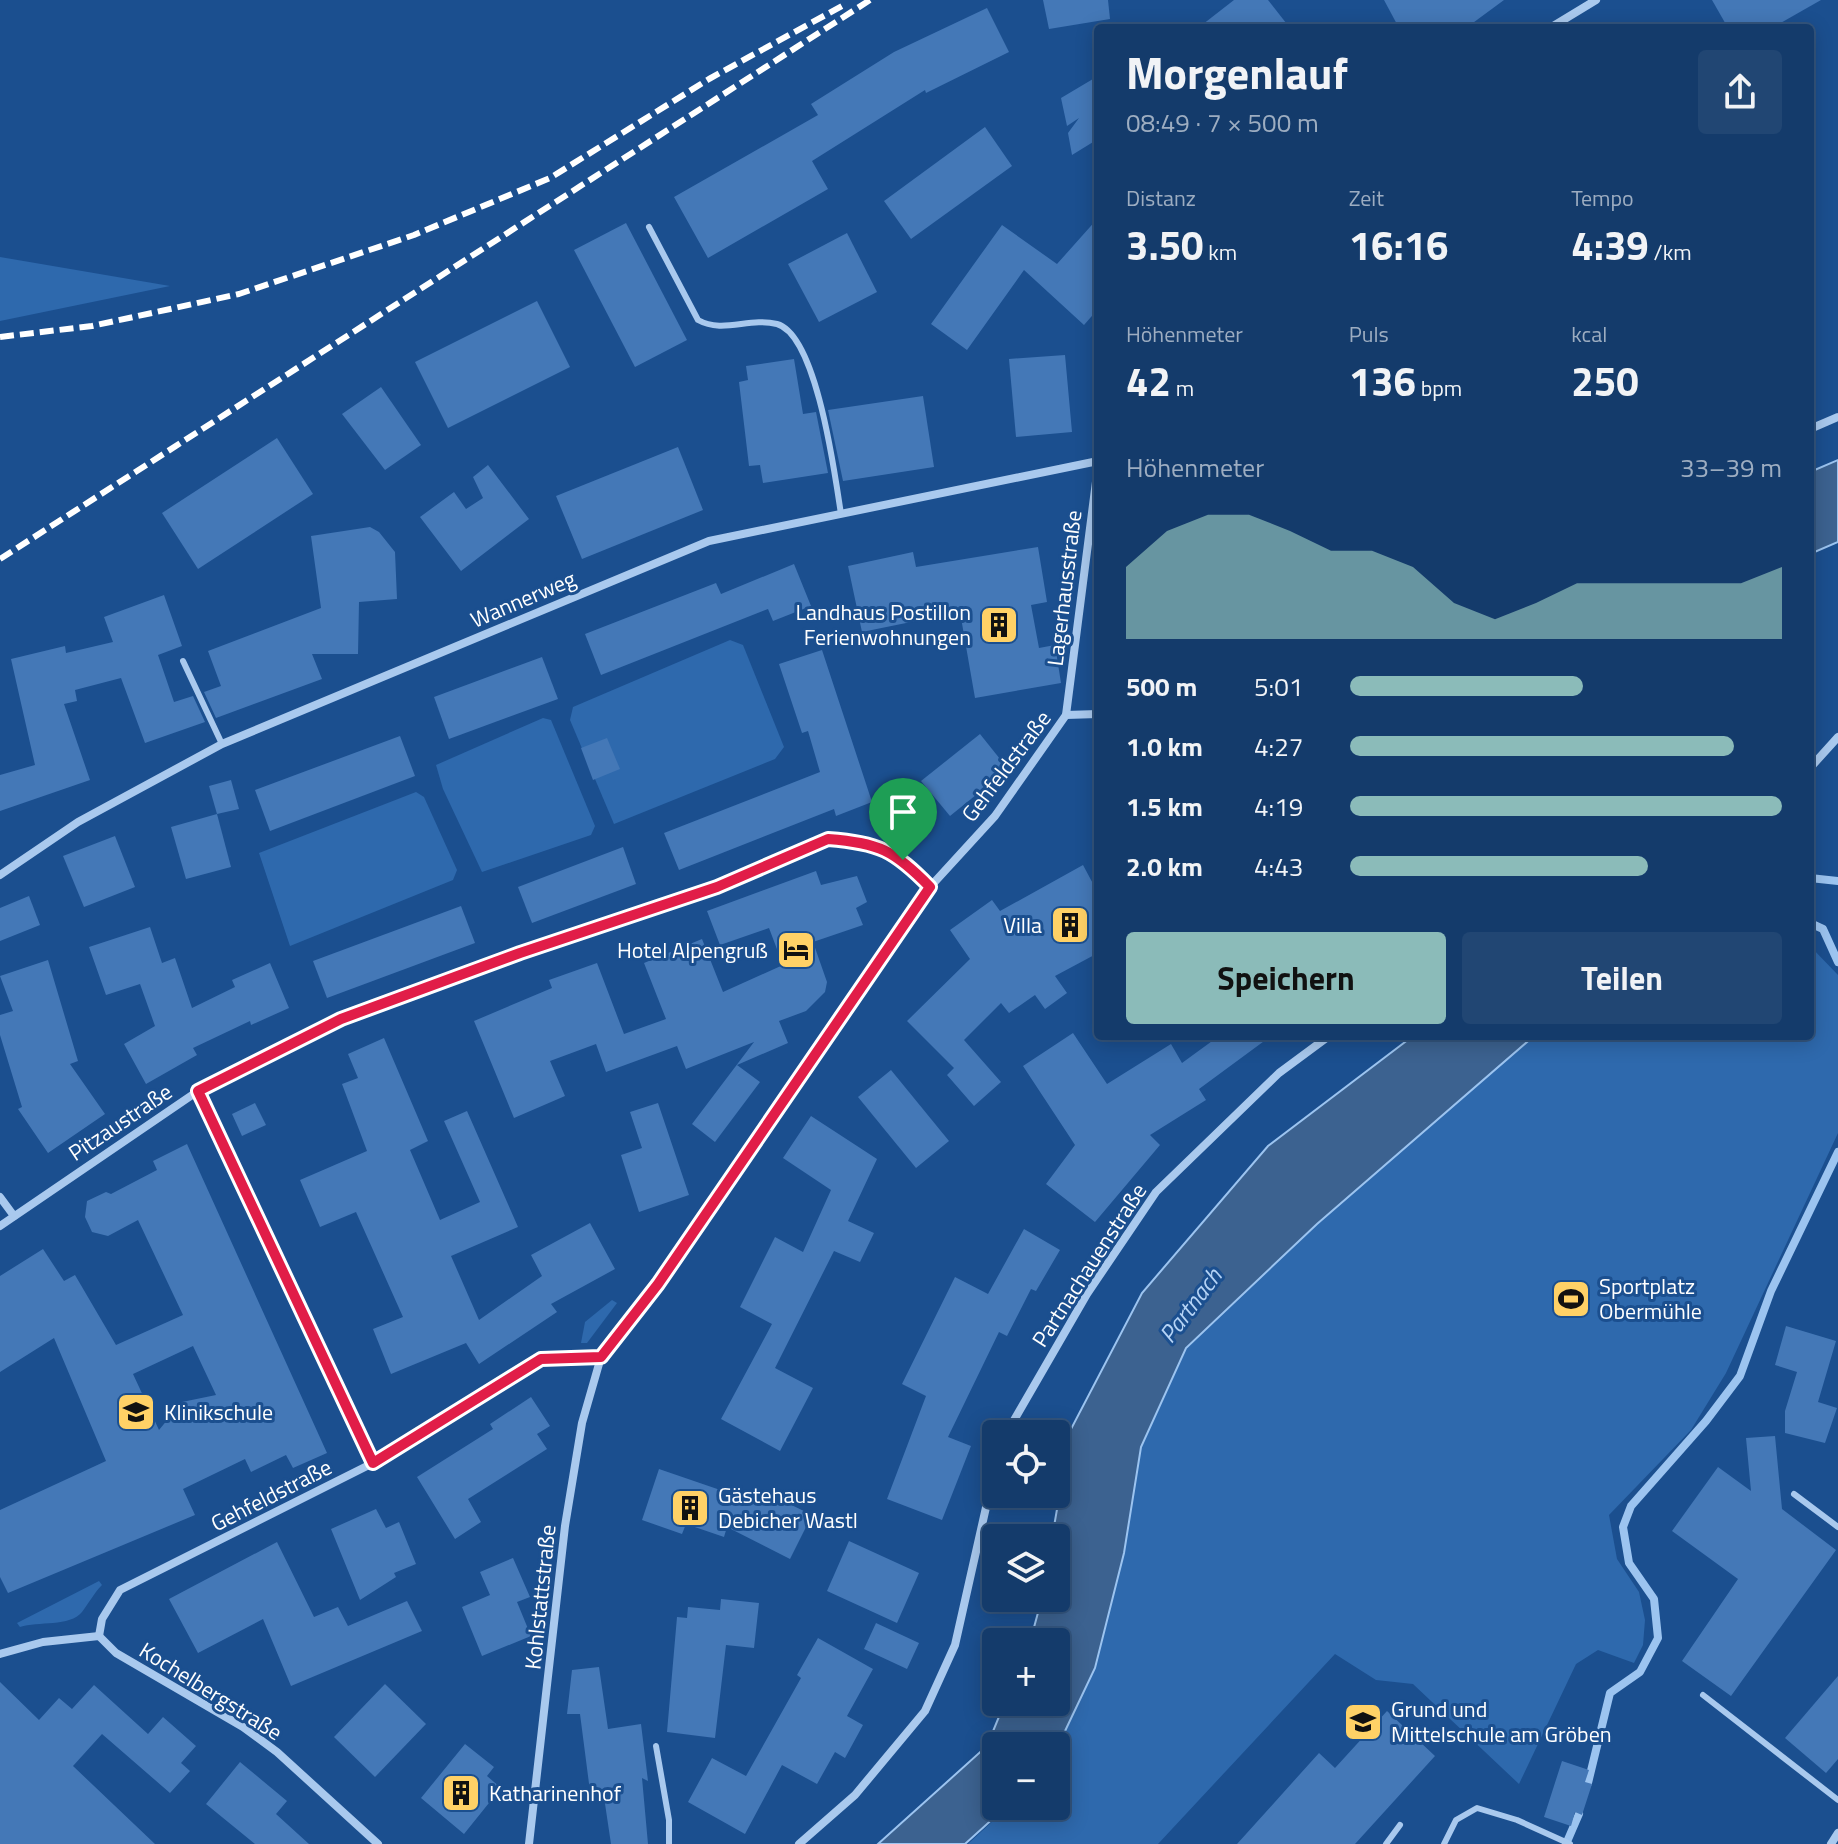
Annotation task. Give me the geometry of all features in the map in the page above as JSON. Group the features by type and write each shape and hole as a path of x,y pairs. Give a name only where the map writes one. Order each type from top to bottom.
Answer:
{"street":[{"path":"1557,24 1596,0"},
{"path":"1814,427 1838,417"},
{"name":"Wannerweg","path":"0,875 78,822 222,744 709,541 1094,465"},
{"name":"Lagerhausstraße","path":"1066,715 1094,495"},
{"name":"Gehfeldstraße","path":"99,1636 102,1619 120,1590 373,1463 541,1359 601,1357 658,1284 930,887 995,816 1066,715 1094,714"},
{"path":"1814,764 1838,737"},
{"name":"Pitzaustraße","path":"0,1226 198,1091 341,1019 520,953 717,887 828,839 867,842 903,860 930,887"},
{"name":"Partnachauenstraße","path":"1014,1420 1087,1294 1156,1192 1279,1073 1324,1040"},
{"path":"198,1091 373,1463"},
{"path":"0,1197 14,1216"},
{"name":"Kohlstattstraße","path":"529,1844 565,1526 582,1423 601,1357"},
{"path":"799,1844 855,1795 925,1711 955,1645 986,1508"},
{"path":"0,1654 43,1642 99,1636"},
{"name":"Kochelbergstraße","path":"99,1636 116,1653 243,1727 277,1752 378,1844"},
{"path":"1831,1844 1838,1833"}],"lane":[{"path":"649,227 698,320 723,327 757,321 781,325 798,341 807,361 833,456 841,514"},
{"path":"183,661 222,744"},
{"path":"1794,1494 1838,1527"},
{"path":"1703,1695 1838,1800"},
{"path":"656,1746 669,1820 669,1844"},
{"path":"1444,1844 1456,1820 1477,1808 1570,1844"},
{"path":"1386,1844 1400,1825"}],"shaded area":[{"path":"0,257 170,286 0,321"},
{"path":"730,640 743,645 784,747 775,759 614,824 570,720 573,707"},
{"path":"543,718 551,720 595,826 591,835 482,872 443,789 436,765"},
{"path":"416,792 424,797 457,870 453,880 290,946 259,853"},
{"path":"1814,950 1838,975 1838,1133 1726,1373 1691,1430 1609,1515 1617,1559 1639,1592 1645,1620 1643,1645 1634,1663 1598,1650 1576,1664 1519,1784 1413,1684 1376,1680 1335,1654 1158,1844 968,1844 994,1820 1070,1820 1070,1732 1065,1732 1095,1668 1124,1553 1141,1447 1186,1348 1317,1224 1529,1040 1814,1040"},
{"path":"612,1300 617,1303 587,1343 581,1343 585,1322"},
{"path":"99,1581 102,1585 77,1617 20,1627 17,1623"}],"water":[{"path":"1838,460 1838,542 1814,552 1814,470"},
{"name":"Partnach","path":"1408,1040 1529,1040 1317,1224 1186,1348 1141,1447 1124,1553 1095,1668 1065,1732 993,1732 999,1716 1070,1716 1070,1628 1034,1628 1038,1612 1070,1612 1070,1524 1054,1524 1057,1508 1070,1508 1071,1429 1142,1293 1268,1146"},
{"path":"982,1750 982,1820 992,1820 965,1844 878,1844"}],"building":[{"path":"1043,0 1108,0 1110,19 1049,29"},
{"path":"1234,0 1268,0 1287,24 1203,24"},
{"path":"1384,0 1504,0 1471,24 1397,24"},
{"path":"1712,0 1821,0 1779,24 1726,24"},
{"path":"987,8 1009,52 926,93 925,90 812,161 828,189 708,258 674,197 818,115 811,104 894,52"},
{"path":"1094,78 1094,141 1072,155 1068,133 1079,118 1067,126 1061,98"},
{"path":"985,127 1012,166 911,239 884,201"},
{"path":"1094,222 1094,314 1084,325 1024,270 967,350 931,324 1002,225 1057,264"},
{"path":"626,223 687,340 635,367 574,250"},
{"path":"847,233 877,292 819,322 788,264"},
{"path":"537,301 570,367 448,428 415,362"},
{"path":"1065,355 1072,432 1016,437 1009,359"},
{"path":"794,359 803,414 816,412 828,473 763,483 760,465 749,466 739,382 748,380 746,366"},
{"path":"381,387 421,445 385,470 342,414"},
{"path":"923,396 934,467 843,481 828,410"},
{"path":"277,438 313,494 198,569 162,513"},
{"path":"678,447 703,510 582,559 556,496"},
{"path":"488,465 529,519 461,571 420,517 454,492 466,509 483,498 473,477"},
{"path":"370,527 379,532 395,552 397,599 359,602 358,654 312,654 322,679 216,718 204,692 221,686 208,651 321,608 311,536"},
{"name":"Landhaus Postillon Ferienwohnungen","path":"1038,547 1047,602 1031,605 1039,648 1055,645 1061,683 975,698 960,612 862,632 848,566 913,552 916,567"},
{"path":"794,564 811,606 773,621 768,609 601,675 585,634 716,583 721,594"},
{"path":"164,595 182,646 158,655 174,702 193,696 205,722 145,743 121,678 75,690 77,701 64,704 90,780 0,811 0,775 35,765 11,659 65,646 66,653 113,642 104,617"},
{"path":"822,650 872,802 836,816 834,809 679,870 664,833 820,772 808,731 802,733 779,664"},
{"path":"542,657 558,699 449,739 434,697"},
{"path":"980,734 1008,769 950,816 921,781"},
{"path":"400,736 415,776 270,831 255,790"},
{"path":"607,738 620,769 593,780 581,748"},
{"path":"231,780 239,809 217,814 209,786"},
{"path":"217,814 231,867 186,879 171,827"},
{"path":"115,836 135,887 84,907 63,856"},
{"path":"623,847 636,884 532,923 518,887"},
{"path":"1083,865 1094,886 1094,955 1055,976 1067,993 1045,1009 1035,995 1009,1013 1001,1003 964,1040 1001,1082 974,1106 947,1075 954,1068 907,1021 970,959 950,930 992,900 1000,911"},
{"path":"816,871 821,885 857,876 867,902 856,908 863,925 813,942 827,982 825,992 806,1011 779,1021 788,1043 737,1065 760,1082 715,1142 692,1124 754,1042 686,1069 677,1046 606,1072 596,1044 550,1061 565,1096 514,1118 474,1021 552,988 549,980 597,963 624,1034 666,1019 644,963 702,939 723,992 783,965 769,928 720,945 707,911"},
{"path":"29,896 40,925 0,941 0,908"},
{"path":"461,906 475,943 327,998 313,961"},
{"path":"150,927 162,963 175,958 192,1008 235,987 232,980 270,963 289,1008 251,1025 250,1021 193,1048 197,1055 146,1084 124,1044 155,1026 140,984 106,995 89,947"},
{"path":"48,960 78,1061 70,1064 105,1114 48,1153 18,1109 22,1107 0,1035 0,1015 13,1011 0,976"},
{"path":"1073,1033 1107,1084 1171,1044 1182,1063 1214,1040 1266,1040 1199,1089 1206,1100 1150,1135 1160,1145 1095,1222 1046,1184 1075,1145 1023,1066"},
{"path":"384,1038 428,1141 410,1150 440,1220 480,1202 444,1121 467,1111 518,1227 451,1256 479,1320 542,1276 531,1255 590,1223 615,1269 551,1304 557,1312 479,1364 466,1343 391,1374 373,1329 403,1317 356,1212 320,1227 300,1180 367,1151 342,1084 358,1078 348,1054"},
{"path":"891,1070 949,1141 916,1168 858,1097"},
{"path":"255,1103 266,1125 242,1136 232,1114"},
{"path":"658,1103 689,1195 639,1212 621,1155 642,1148 630,1112"},
{"path":"811,1116 877,1159 848,1221 874,1233 860,1262 834,1251 775,1368 813,1388 780,1451 721,1419 772,1324 740,1307 775,1237 803,1252 831,1190 783,1158"},
{"path":"187,1144 327,1453 293,1468 286,1455 251,1472 245,1459 183,1489 195,1515 8,1593 0,1577 0,1510 106,1461 54,1338 0,1372 0,1276 43,1249 64,1281 75,1275 116,1345 183,1315 138,1220 108,1236 92,1232 85,1217 87,1201 106,1192 111,1194 157,1170 153,1161","holes":["193,1346 216,1395 182,1402 159,1430 133,1374"]},
{"path":"1024,1229 1060,1250 1036,1291 1031,1289 1007,1336 999,1332 948,1437 971,1446 942,1520 887,1499 926,1396 902,1384 955,1277 988,1294"},
{"path":"1786,1326 1836,1341 1818,1402 1837,1408 1825,1443 1785,1433 1785,1411 1797,1372 1775,1365"},
{"path":"531,1397 550,1426 537,1434 547,1449 468,1499 481,1522 455,1539 417,1477 493,1429 490,1424"},
{"path":"1775,1436 1782,1509 1836,1550 1731,1696 1682,1661 1738,1579 1672,1531 1718,1467 1751,1491 1746,1438"},
{"path":"659,1469 764,1505 769,1494 812,1515 790,1559 727,1527 724,1537 686,1524 682,1534 642,1520"},
{"path":"376,1509 386,1528 399,1522 416,1564 394,1573 396,1577 360,1600 331,1529"},
{"path":"849,1541 919,1573 897,1623 827,1591"},
{"path":"277,1542 314,1617 338,1607 348,1626 407,1601 422,1631 291,1686 263,1619 198,1653 169,1599"},
{"path":"513,1558 530,1597 517,1602 531,1636 482,1656 462,1607 490,1595 480,1572"},
{"path":"721,1599 759,1603 754,1648 726,1645 715,1738 667,1732 677,1617 687,1618 688,1607 720,1610"},
{"path":"876,1623 919,1643 907,1669 864,1649"},
{"path":"818,1638 873,1669 847,1716 863,1725 845,1758 835,1752 817,1784 782,1765 745,1834 688,1802 712,1758 746,1776 801,1678 797,1675"},
{"path":"599,1667 608,1729 641,1724 648,1781 642,1778 648,1844 611,1844 604,1797 591,1799 580,1714 567,1714 572,1670"},
{"path":"1838,1676 1838,1759 1826,1773 1785,1738"},
{"path":"0,1682 39,1720 59,1698 72,1709 94,1685 148,1734 163,1717 196,1746 181,1763 190,1771 170,1793 102,1734 73,1766 155,1844 0,1844"},
{"path":"385,1684 426,1724 375,1777 334,1737"},
{"path":"1387,1711 1435,1756 1355,1844 1237,1844 1319,1753 1335,1768"},
{"name":"Katharinenhof","path":"465,1744 494,1767 487,1776 501,1788 464,1834 421,1798"},
{"path":"1562,1761 1589,1770 1585,1782 1592,1784 1582,1815 1575,1812 1571,1826 1544,1817"},
{"path":"240,1762 287,1801 276,1814 309,1844 255,1844 206,1804"}],"waterway":[{"path":"1814,878 1838,881"},
{"path":"1814,925 1823,929 1838,962"},
{"path":"1588,1783 1610,1693 1640,1672 1658,1638 1654,1599 1629,1563 1623,1527 1631,1506 1706,1421 1740,1376 1771,1291 1838,1152"},
{"path":"1566,1844 1579,1814"}],"railway":[{"path":"0,559 870,0"},
{"path":"0,337 92,326 239,294 414,235 550,178 709,79 842,6"}],"place":[{"name":"Landhaus Postillon Ferienwohnungen","path":"999,625"},
{"name":"Villa","path":"1070,925"},
{"name":"Hotel Alpengruß","path":"796,950"},
{"name":"Sportplatz Obermühle","path":"1571,1299"},
{"name":"Klinikschule","path":"136,1412"},
{"name":"Gästehaus Debicher Wastl","path":"690,1508"},
{"name":"Grund und Mittelschule am Gröben","path":"1363,1722"},
{"name":"Katharinenhof","path":"461,1793"}],"route":[{"path":"828,839 867,842 903,860 930,887 658,1284 601,1357 541,1359 373,1463 198,1091 341,1019 520,953 717,887 828,839"}]}
